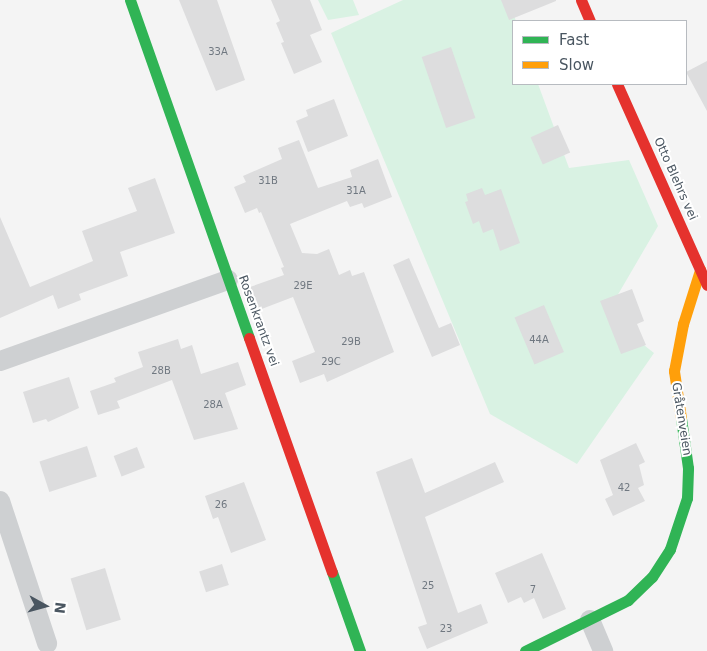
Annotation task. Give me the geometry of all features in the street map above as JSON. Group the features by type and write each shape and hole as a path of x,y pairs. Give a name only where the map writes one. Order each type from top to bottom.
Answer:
{"street":[{"name":"Rosenkrantz vei","path":"130,0 360,651"},
{"path":"580,0 590,20"},
{"name":"Otto Blehrs vei","path":"618,85 707,286"},
{"name":"Gråtenveien","path":"525,651 628,600 652,577 670,549 681,520 688,468 674,370 683,324 700,270"},
{"path":"0,362 228,280"},
{"path":"0,501 47,643"},
{"path":"590,620 603,651"}],"green space":[{"path":"318,0 353,0 359,15 328,20"},
{"path":"403,0 508,0 516,20 512,20 512,85 538,85 569,168 629,160 658,226 606,315 654,353 577,464 490,414 331,33"}],"building":[{"path":"179,0 217,0 245,80 216,91"},
{"path":"271,0 310,0 322,30 310,35 322,62 294,74 281,43 284,42 276,23 280,21"},
{"path":"501,0 556,0 556,1 509,20"},
{"path":"451,47 475,118 446,128 422,57"},
{"path":"707,61 707,111 687,74 687,71"},
{"path":"334,99 348,136 308,152 296,121 308,116 306,110"},
{"path":"558,125 570,152 543,165 531,137"},
{"path":"299,140 318,188 352,177 350,170 378,159 392,197 364,208 362,203 350,207 347,201 290,224 302,253 317,254 329,249 339,275 350,270 352,276 364,272 394,352 327,382 324,374 300,383 292,361 315,352 293,297 259,310 250,287 284,275 281,268 284,267 261,212 259,213 257,208 245,213 234,187 246,182 243,176 282,159 278,148"},
{"path":"155,178 175,233 120,252 128,276 79,294 81,300 58,309 53,295 0,318 0,217 30,287 93,261 82,231 137,211 128,188"},
{"path":"482,188 485,195 501,189 520,243 500,251 493,229 483,233 479,221 473,224 465,202 468,201 466,194"},
{"path":"409,258 439,328 451,323 460,345 432,357 393,265"},
{"path":"632,289 644,321 637,324 646,345 621,354 600,301"},
{"path":"544,305 564,352 534,364 515,318"},
{"path":"178,339 181,349 192,345 201,374 238,362 246,385 225,393 238,429 194,440 172,380 117,401 120,408 98,415 90,391 116,382 114,378 143,367 138,352"},
{"path":"69,377 79,408 48,422 46,419 33,423 23,392"},
{"path":"636,443 645,462 639,465 644,485 638,488 645,501 613,516 605,499 613,495 600,460"},
{"path":"87,446 97,476 49,492 39,461"},
{"path":"137,447 145,468 122,476 114,456"},
{"path":"412,458 425,493 495,462 504,482 425,517 458,613 481,604 488,623 427,649 418,627 427,624 376,472"},
{"path":"244,482 266,540 231,553 218,517 213,519 205,496"},
{"path":"542,553 566,609 543,619 534,598 524,603 521,597 508,603 495,573"},
{"path":"222,564 229,585 206,592 199,571"},
{"path":"105,568 121,620 86,630 71,579"}],"traffic: fast":[{"path":"130,0 249,338"},
{"path":"525,651 628,600 652,577 670,549 687,498 688,468 681,418"},
{"path":"332,572 360,651"}],"traffic: slow":[{"path":"681,418 674,371 683,324 700,270"}],"traffic: jam":[{"path":"581,0 590,20"},
{"path":"617,85 707,285"},
{"path":"249,338 332,572"}]}
